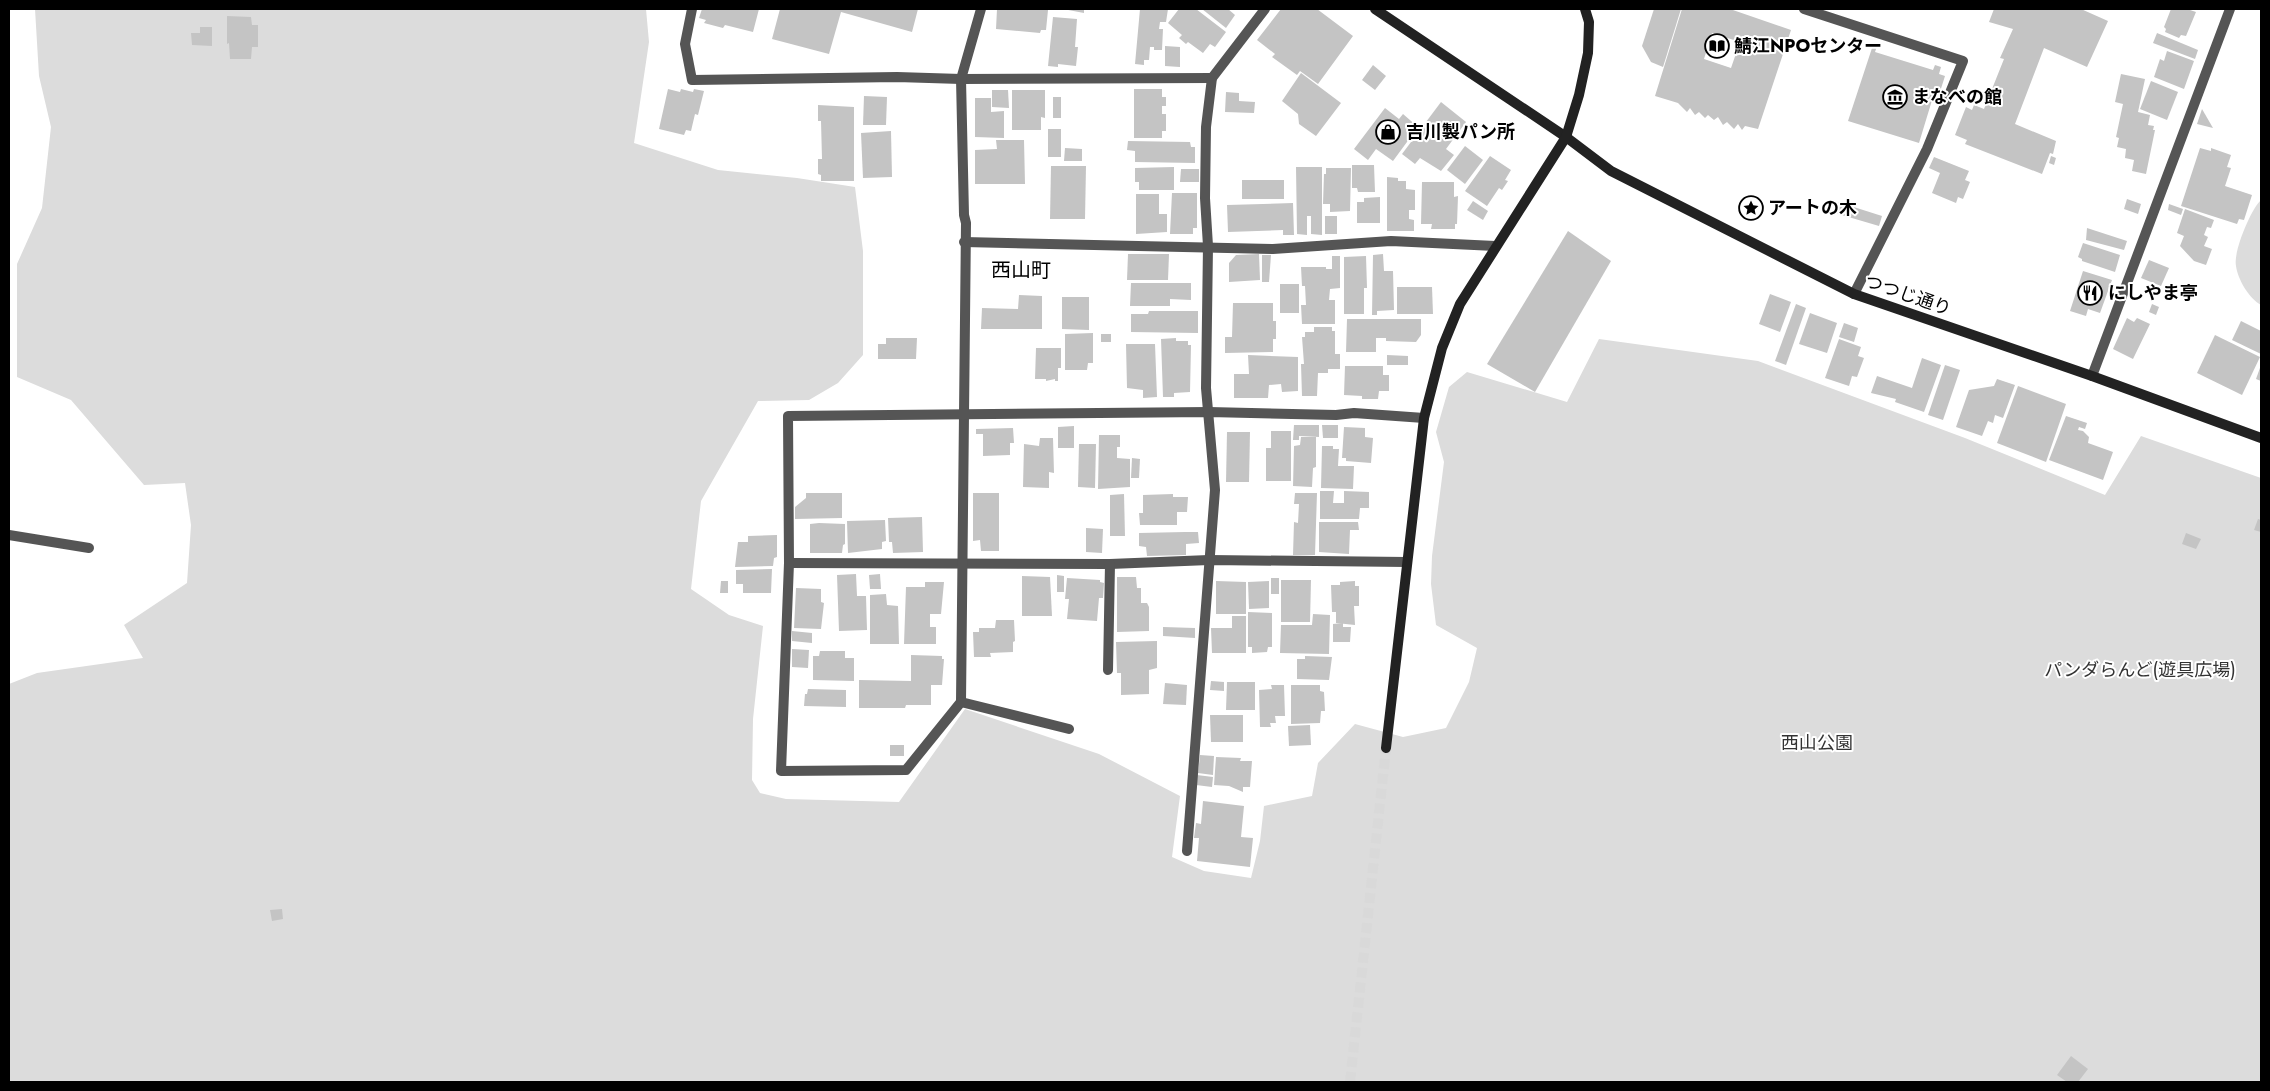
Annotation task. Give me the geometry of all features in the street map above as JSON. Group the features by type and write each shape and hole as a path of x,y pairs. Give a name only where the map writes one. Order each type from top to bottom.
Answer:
{"street":[{"path":"692,9 685,44 692,80 1212,78"},
{"path":"981,9 961,79 964,215 966,223 964,242 963,416 963,564 961,702 906,770 781,771 789,563 788,416 963,416 1209,412 1336,415 1354,413 1424,418"},
{"path":"1187,850 1215,490 1206,388 1208,246 1205,198 1206,128 1212,78 1265,9"},
{"name":"つつじ通り","path":"1376,9 1566,137 1611,171 1854,294 2092,376 2261,438"},
{"path":"1386,748 1424,418 1442,348 1460,304 1495,246 1566,137 1579,95 1588,53 1590,22 1585,9"},
{"path":"1804,9 1963,61 1927,149 1854,294"},
{"path":"2092,376 2230,9"},
{"path":"964,242 1208,246 1273,249 1391,241 1495,246"},
{"path":"9,535 89,548"},
{"path":"789,563 1110,564 1209,560 1408,562"},
{"path":"1108,670 1110,564"},
{"path":"961,702 1069,729"}],"green space":[{"name":"西山公園","path":"35,9 646,9 649,42 634,143 718,170 797,178 855,187 863,251 863,355 838,383 809,400 758,401 701,501 691,589 729,615 763,626 753,719 752,780 760,793 786,799 899,802 965,709 1099,754 1180,796 1172,857 1204,871 1251,878 1260,841 1264,806 1312,796 1318,763 1355,724 1403,737 1446,728 1469,682 1477,648 1436,625 1431,584 1432,556 1444,462 1436,432 1449,387 1467,372 1567,402 1599,339 1758,361 1965,438 2105,495 2141,436 2261,478 2261,1082 9,1082 9,684 37,673 143,658 124,625 187,583 191,525 185,483 144,485 71,400 17,377 17,264 42,208 51,127 39,76"},
{"path":"2261,200 2261,305 2252,298 2242,283 2237,271 2236,260 2244,231 2252,212"}],"building":[{"path":"702,9 759,9 753,32 725,25 723,28 704,23 706,20 699,18"},
{"path":"780,9 918,9 912,32 841,12 829,54 772,39"},
{"path":"997,9 1048,10 1046,30 1041,30 1040,33 996,29"},
{"path":"1063,9 1084,9 1084,13"},
{"path":"1140,9 1168,9 1166,22 1160,22 1159,29 1163,29 1162,50 1154,50 1154,47 1150,47 1149,60 1144,60 1144,65 1135,64"},
{"path":"1179,9 1196,9 1226,32 1215,47 1210,44 1203,53 1179,38 1182,35 1168,23"},
{"path":"1202,9 1228,9 1235,15 1226,28"},
{"path":"1281,9 1317,9 1353,36 1318,84 1300,71 1297,75 1272,57 1275,54 1257,40"},
{"path":"1654,9 1681,9 1663,67 1651,62 1642,46"},
{"path":"1682,9 1730,9 1791,30 1758,129 1745,126 1742,130 1738,124 1734,129 1727,122 1723,125 1718,117 1714,120 1708,115 1705,118 1699,112 1695,115 1690,108 1687,112 1678,103 1655,96","holes":["1712,33 1740,42 1731,68 1704,59"]},
{"path":"1994,9 2081,9 2108,21 2087,67 2044,48 2015,124 2056,141 2053,154 2050,153 2042,174 1965,144 1967,140 1955,135 1966,107 1972,110 1974,105 1984,109 2004,59 2000,58 2013,29 1989,22"},
{"path":"2171,9 2187,9 2196,12 2186,36 2181,35 2179,38 2165,32 2166,29 2164,27"},
{"path":"227,16 251,17 252,25 258,25 258,47 252,47 251,59 230,59 229,43 227,44"},
{"path":"1053,17 1077,19 1075,47 1078,47 1076,66 1058,64 1058,67 1048,66"},
{"path":"200,27 212,27 212,46 192,45 191,33 200,33"},
{"path":"2157,33 2198,50 2195,59 2153,43"},
{"path":"1873,45 1877,46 1875,52 1933,70 1935,65 1941,67 1939,74 1945,76 1938,98 1933,97 1919,143 1848,121"},
{"path":"1165,46 1180,47 1180,67 1165,66"},
{"path":"2167,51 2194,61 2184,89 2154,77 2160,59 2164,61"},
{"path":"1373,65 1386,76 1375,90 1362,80"},
{"path":"1301,73 1341,103 1316,136 1299,124 1298,114 1282,101"},
{"path":"2121,74 2145,79 2138,112 2150,115 2148,125 2154,126 2153,130 2155,130 2146,174 2132,171 2134,160 2125,158 2126,149 2117,147 2119,138 2116,137 2123,104 2115,102"},
{"path":"2151,81 2178,92 2167,120 2140,109"},
{"path":"668,89 680,92 681,89 693,92 694,89 704,91 698,115 695,114 691,131 686,130 684,135 659,129"},
{"path":"1134,89 1162,89 1162,97 1166,97 1166,106 1162,106 1162,114 1166,114 1166,131 1162,131 1162,138 1134,138"},
{"path":"992,90 1008,90 1009,108 992,107"},
{"path":"1012,90 1045,90 1045,118 1041,117 1041,130 1012,130"},
{"path":"1226,92 1239,93 1239,101 1255,102 1254,113 1225,112"},
{"path":"864,96 887,97 886,125 863,125"},
{"path":"1053,97 1061,97 1061,118 1053,118"},
{"path":"975,98 991,98 991,112 1004,111 1004,138 975,137"},
{"path":"1441,102 1466,122 1446,149 1454,155 1441,171 1420,158 1415,164 1402,154"},
{"path":"818,105 854,107 854,181 821,181 821,175 818,174 818,159 822,159 821,121 818,121"},
{"path":"1385,108 1399,119 1403,114 1418,127 1393,161 1376,149 1368,160 1354,149"},
{"path":"2202,109 2213,128 2197,124"},
{"path":"1048,129 1061,129 1061,157 1048,157"},
{"path":"891,131 892,177 863,178 861,133"},
{"path":"996,140 1024,140 1025,184 975,184 975,150 997,149"},
{"path":"1128,141 1190,142 1191,147 1195,147 1195,163 1135,162 1135,151 1127,150"},
{"path":"1465,146 1483,160 1465,184 1447,170"},
{"path":"1065,148 1082,149 1082,161 1064,161"},
{"path":"2200,148 2211,151 2211,148 2231,155 2227,167 2231,168 2225,186 2252,195 2244,220 2239,219 2237,224 2181,206"},
{"path":"1490,156 1511,170 1505,180 1508,181 1502,190 1499,188 1487,206 1465,191"},
{"path":"2051,156 2056,158 2054,165 2049,163"},
{"path":"1934,157 1969,171 1965,180 1970,182 1963,199 1958,197 1956,203 1932,193 1940,173 1929,168"},
{"path":"1352,165 1374,165 1375,192 1358,192 1357,188 1352,188"},
{"path":"1051,166 1086,166 1085,219 1050,219"},
{"path":"1174,167 1174,190 1139,190 1139,182 1135,182 1135,168"},
{"path":"1296,167 1322,167 1322,235 1311,234 1311,216 1307,216 1307,235 1297,234"},
{"path":"1326,168 1351,168 1350,211 1330,212 1330,204 1323,204"},
{"path":"1181,169 1199,169 1199,182 1180,182"},
{"path":"1387,177 1398,178 1398,181 1406,181 1406,189 1415,190 1415,210 1409,210 1409,219 1414,220 1414,231 1387,231"},
{"path":"1242,180 1284,180 1284,199 1242,199"},
{"path":"1422,182 1454,182 1454,197 1458,196 1457,224 1455,224 1455,229 1431,229 1432,224 1421,224"},
{"path":"1172,193 1197,193 1197,228 1193,228 1193,234 1170,234"},
{"path":"1136,194 1159,194 1159,214 1167,214 1167,232 1136,234"},
{"path":"1380,197 1380,223 1357,223 1357,202 1364,202 1364,198"},
{"path":"2127,199 2141,204 2138,214 2124,209"},
{"path":"1473,201 1488,211 1483,220 1467,210"},
{"path":"1838,202 1882,216 1879,226 1835,213"},
{"path":"1293,203 1294,235 1283,235 1283,230 1228,232 1227,205"},
{"path":"2169,204 2183,209 2181,215 2168,210"},
{"path":"2185,209 2214,220 2211,228 2207,227 2204,235 2208,237 2204,246 2212,249 2206,265 2194,261 2180,246 2184,236 2177,233"},
{"path":"1325,216 1337,216 1337,234 1325,234"},
{"path":"2087,228 2127,241 2124,250 2086,240"},
{"path":"1568,231 1611,261 1535,392 1487,364"},
{"path":"2083,243 2120,255 2115,272 2082,261 2078,257"},
{"path":"1128,254 1169,254 1168,280 1127,280"},
{"path":"1259,254 1260,280 1229,282 1229,263 1236,255"},
{"path":"1383,254 1384,271 1393,271 1394,310 1377,311 1377,315 1372,315 1373,255"},
{"path":"1262,255 1271,255 1269,282 1262,282"},
{"path":"1332,256 1340,256 1340,288 1330,289 1329,300 1335,300 1335,324 1302,324 1301,305 1306,305 1301,267 1326,267 1326,269 1332,269"},
{"path":"1366,256 1367,288 1364,288 1364,314 1344,314 1344,257"},
{"path":"2149,260 2169,268 2161,286 2141,278"},
{"path":"2083,271 2112,280 2100,313 2088,309 2086,316 2070,311"},
{"path":"1131,283 1191,283 1191,300 1170,299 1170,306 1130,306"},
{"path":"1280,284 1299,284 1299,313 1280,313"},
{"path":"1397,287 1432,287 1433,314 1397,314"},
{"path":"1770,294 1791,302 1780,332 1759,324"},
{"path":"1019,295 1042,296 1042,329 981,329 982,308 1018,309"},
{"path":"1062,297 1089,297 1089,330 1062,329"},
{"path":"1233,303 1273,303 1276,339 1273,339 1273,352 1225,353 1225,337 1232,337"},
{"path":"1796,304 1806,308 1786,365 1775,361"},
{"path":"2152,304 2159,307 2156,315 2149,312"},
{"path":"1149,311 1198,311 1198,333 1131,332 1131,314 1148,314"},
{"path":"1810,313 1837,323 1827,353 1799,344"},
{"path":"2127,318 2134,322 2137,318 2150,324 2133,359 2113,349"},
{"path":"1347,319 1421,319 1421,335 1416,342 1386,341 1386,338 1376,338 1376,352 1346,352"},
{"path":"2241,321 2261,331 2261,354 2232,340"},
{"path":"1844,323 1858,328 1854,342 1839,337"},
{"path":"1314,327 1332,327 1332,331 1335,331 1335,354 1340,354 1340,369 1328,369 1328,373 1318,373 1317,396 1302,396 1301,364 1304,364 1302,337 1305,337 1305,332 1314,332"},
{"path":"1093,333 1093,363 1088,363 1087,370 1065,370 1065,334"},
{"path":"1101,334 1111,334 1111,342 1101,342"},
{"path":"2215,335 2260,357 2242,395 2197,373"},
{"path":"886,338 917,338 916,359 878,359 878,344 886,344"},
{"path":"1176,338 1176,341 1188,341 1188,345 1191,345 1190,392 1174,393 1174,397 1163,397 1161,339"},
{"path":"1839,339 1861,347 1858,356 1864,358 1857,377 1852,376 1849,386 1825,378"},
{"path":"1126,344 1155,344 1157,397 1143,398 1143,390 1127,388"},
{"path":"1036,348 1061,348 1061,368 1058,368 1058,381 1055,381 1055,379 1046,381 1046,379 1035,379"},
{"path":"1248,355 1298,357 1298,391 1282,392 1281,384 1269,385 1268,398 1234,398 1234,374 1249,374"},
{"path":"1387,355 1408,356 1408,365 1387,365"},
{"path":"1922,358 1941,365 1924,412 1895,402 1896,399 1871,393 1877,376 1912,388"},
{"path":"1945,365 1960,370 1943,420 1928,415"},
{"path":"2261,365 2261,381 2256,379"},
{"path":"1345,366 1383,366 1383,375 1389,375 1389,391 1379,391 1378,399 1362,399 1362,396 1344,395"},
{"path":"1997,379 2015,385 2003,418 1995,415 1993,423 1988,421 1982,436 1956,427 1969,390 1994,386"},
{"path":"2018,386 2066,404 2046,462 1997,443"},
{"path":"2066,416 2087,423 2085,429 2079,427 2078,430 2083,431 2089,437 2088,443 2113,452 2103,480 2049,460"},
{"path":"1294,425 1319,425 1319,437 1299,436 1299,440 1293,440"},
{"path":"1322,425 1338,425 1338,438 1323,438"},
{"path":"1074,426 1074,448 1058,448 1058,427"},
{"path":"1344,427 1365,428 1365,437 1373,438 1371,463 1346,461 1346,458 1342,458"},
{"path":"1013,428 1014,443 1010,443 1010,455 983,456 983,434 976,434 976,429"},
{"path":"1271,431 1291,431 1291,481 1266,481 1266,448 1271,448"},
{"path":"1227,432 1250,432 1249,482 1226,482"},
{"path":"1099,435 1120,435 1120,447 1117,447 1117,458 1130,459 1130,487 1098,489"},
{"path":"1301,437 1316,437 1316,467 1313,468 1312,487 1293,486 1294,446 1300,445"},
{"path":"1040,438 1053,438 1054,473 1049,472 1049,488 1023,487 1024,444 1039,446"},
{"path":"1079,444 1096,444 1095,488 1078,487"},
{"path":"1322,446 1333,446 1333,449 1339,449 1338,466 1354,466 1353,489 1321,488"},
{"path":"1132,458 1140,459 1139,478 1131,478"},
{"path":"1320,491 1334,491 1333,503 1344,503 1344,491 1369,492 1369,508 1360,508 1359,519 1320,519"},
{"path":"806,493 842,493 842,518 795,519 795,507 806,498"},
{"path":"973,493 999,493 999,551 981,551 980,540 973,541"},
{"path":"1295,493 1317,493 1315,555 1293,555 1294,522 1298,523 1299,504 1294,504"},
{"path":"1124,494 1125,536 1110,536 1110,495"},
{"path":"1173,494 1173,497 1188,497 1187,512 1177,512 1177,525 1140,525 1139,513 1143,513 1143,495"},
{"path":"922,517 923,552 893,553 892,542 889,542 888,518"},
{"path":"2258,519 2261,520 2261,532 2254,530"},
{"path":"885,520 886,541 882,542 882,549 848,553 847,521"},
{"path":"1319,522 1358,522 1359,530 1350,530 1349,554 1319,552"},
{"path":"810,524 845,524 845,544 843,545 842,553 810,553"},
{"path":"1086,528 1103,529 1102,553 1086,552"},
{"path":"1198,532 1199,543 1186,544 1186,555 1147,556 1146,547 1139,546 1139,533"},
{"path":"2186,533 2201,539 2196,549 2182,544"},
{"path":"777,535 777,557 774,558 773,566 735,567 738,542 748,542 748,536"},
{"path":"772,569 771,593 743,593 743,584 736,584 736,570"},
{"path":"856,574 857,596 866,596 867,630 839,631 837,575"},
{"path":"880,574 881,589 870,589 869,575"},
{"path":"1057,575 1064,576 1064,592 1057,592"},
{"path":"1022,576 1050,577 1052,616 1022,616"},
{"path":"1117,577 1136,577 1137,588 1141,588 1141,603 1147,603 1149,607 1149,631 1117,632"},
{"path":"1067,578 1100,580 1100,582 1104,583 1103,598 1099,598 1097,621 1067,619 1069,599 1065,599"},
{"path":"1271,578 1279,578 1279,594 1271,594"},
{"path":"1281,580 1311,580 1310,622 1281,622"},
{"path":"721,581 728,581 728,593 720,593"},
{"path":"1216,581 1246,582 1246,614 1216,614"},
{"path":"1269,581 1269,608 1249,609 1248,582"},
{"path":"1355,581 1355,586 1359,586 1359,606 1354,606 1355,625 1336,623 1336,612 1332,612 1331,585"},
{"path":"925,582 944,582 941,614 930,614 930,627 936,627 936,644 904,644 906,587 925,587"},
{"path":"796,588 821,589 821,602 824,603 821,629 794,628"},
{"path":"886,594 887,605 898,606 899,644 870,644 870,595"},
{"path":"1248,612 1272,613 1272,647 1268,647 1267,652 1252,653 1252,647 1248,647"},
{"path":"1313,614 1330,615 1329,654 1280,653 1281,625 1312,625"},
{"path":"1232,616 1246,616 1246,653 1212,653 1211,628 1232,628"},
{"path":"996,620 1014,620 1015,641 1013,642 1013,652 990,653 991,657 974,657 973,632 979,632 979,628 995,628"},
{"path":"1343,623 1343,627 1351,627 1350,642 1333,642 1333,624"},
{"path":"1163,627 1195,628 1195,638 1163,636"},
{"path":"792,631 812,633 812,643 792,641"},
{"path":"1157,641 1157,668 1149,670 1149,694 1121,695 1121,673 1117,673 1116,642"},
{"path":"792,649 809,650 808,668 792,667"},
{"path":"820,651 845,651 845,658 854,658 854,681 813,680 813,656 819,656"},
{"path":"911,655 942,656 942,659 944,659 942,685 931,685 931,705 906,705 905,708 859,708 859,680 911,681"},
{"path":"1305,656 1332,657 1329,680 1297,679 1297,659 1305,659"},
{"path":"1211,681 1224,682 1224,691 1210,690"},
{"path":"1227,682 1255,682 1255,710 1226,710"},
{"path":"1165,683 1187,685 1186,705 1163,704"},
{"path":"1271,685 1284,685 1285,716 1275,716 1276,723 1270,723 1271,727 1260,727 1259,690 1272,689"},
{"path":"1291,685 1320,685 1320,691 1324,692 1325,711 1321,711 1320,723 1291,724"},
{"path":"808,689 846,690 846,707 804,706 805,694 807,694"},
{"path":"1210,715 1243,715 1243,742 1211,742"},
{"path":"1310,725 1311,745 1289,746 1288,726"},
{"path":"890,745 904,745 904,756 890,756"},
{"path":"1200,755 1214,756 1213,775 1198,773"},
{"path":"1216,757 1241,758 1240,761 1252,761 1250,787 1243,787 1243,792 1229,786 1214,785"},
{"path":"1197,775 1213,777 1212,787 1196,785"},
{"path":"1203,801 1244,806 1241,837 1253,838 1250,867 1197,861 1199,838 1194,838 1196,823 1201,824"},
{"path":"282,909 283,919 272,921 270,910"},
{"path":"2071,1056 2088,1069 2078,1082 2067,1082 2057,1075"}],"tunnel":[{"path":"1350,1082 1386,748"}],"place":[{"name":"鯖江NPOセンター","path":"1717,46"},
{"name":"まなべの館","path":"1895,97"},
{"name":"吉川製パン所","path":"1388,132"},
{"name":"アートの木","path":"1751,208"},
{"name":"にしやま亭","path":"2090,293"}],"district":[{"name":"西山町","path":"1021,270"}],"park label":[{"name":"パンダらんど(遊具広場)","path":"2140,670"}]}
